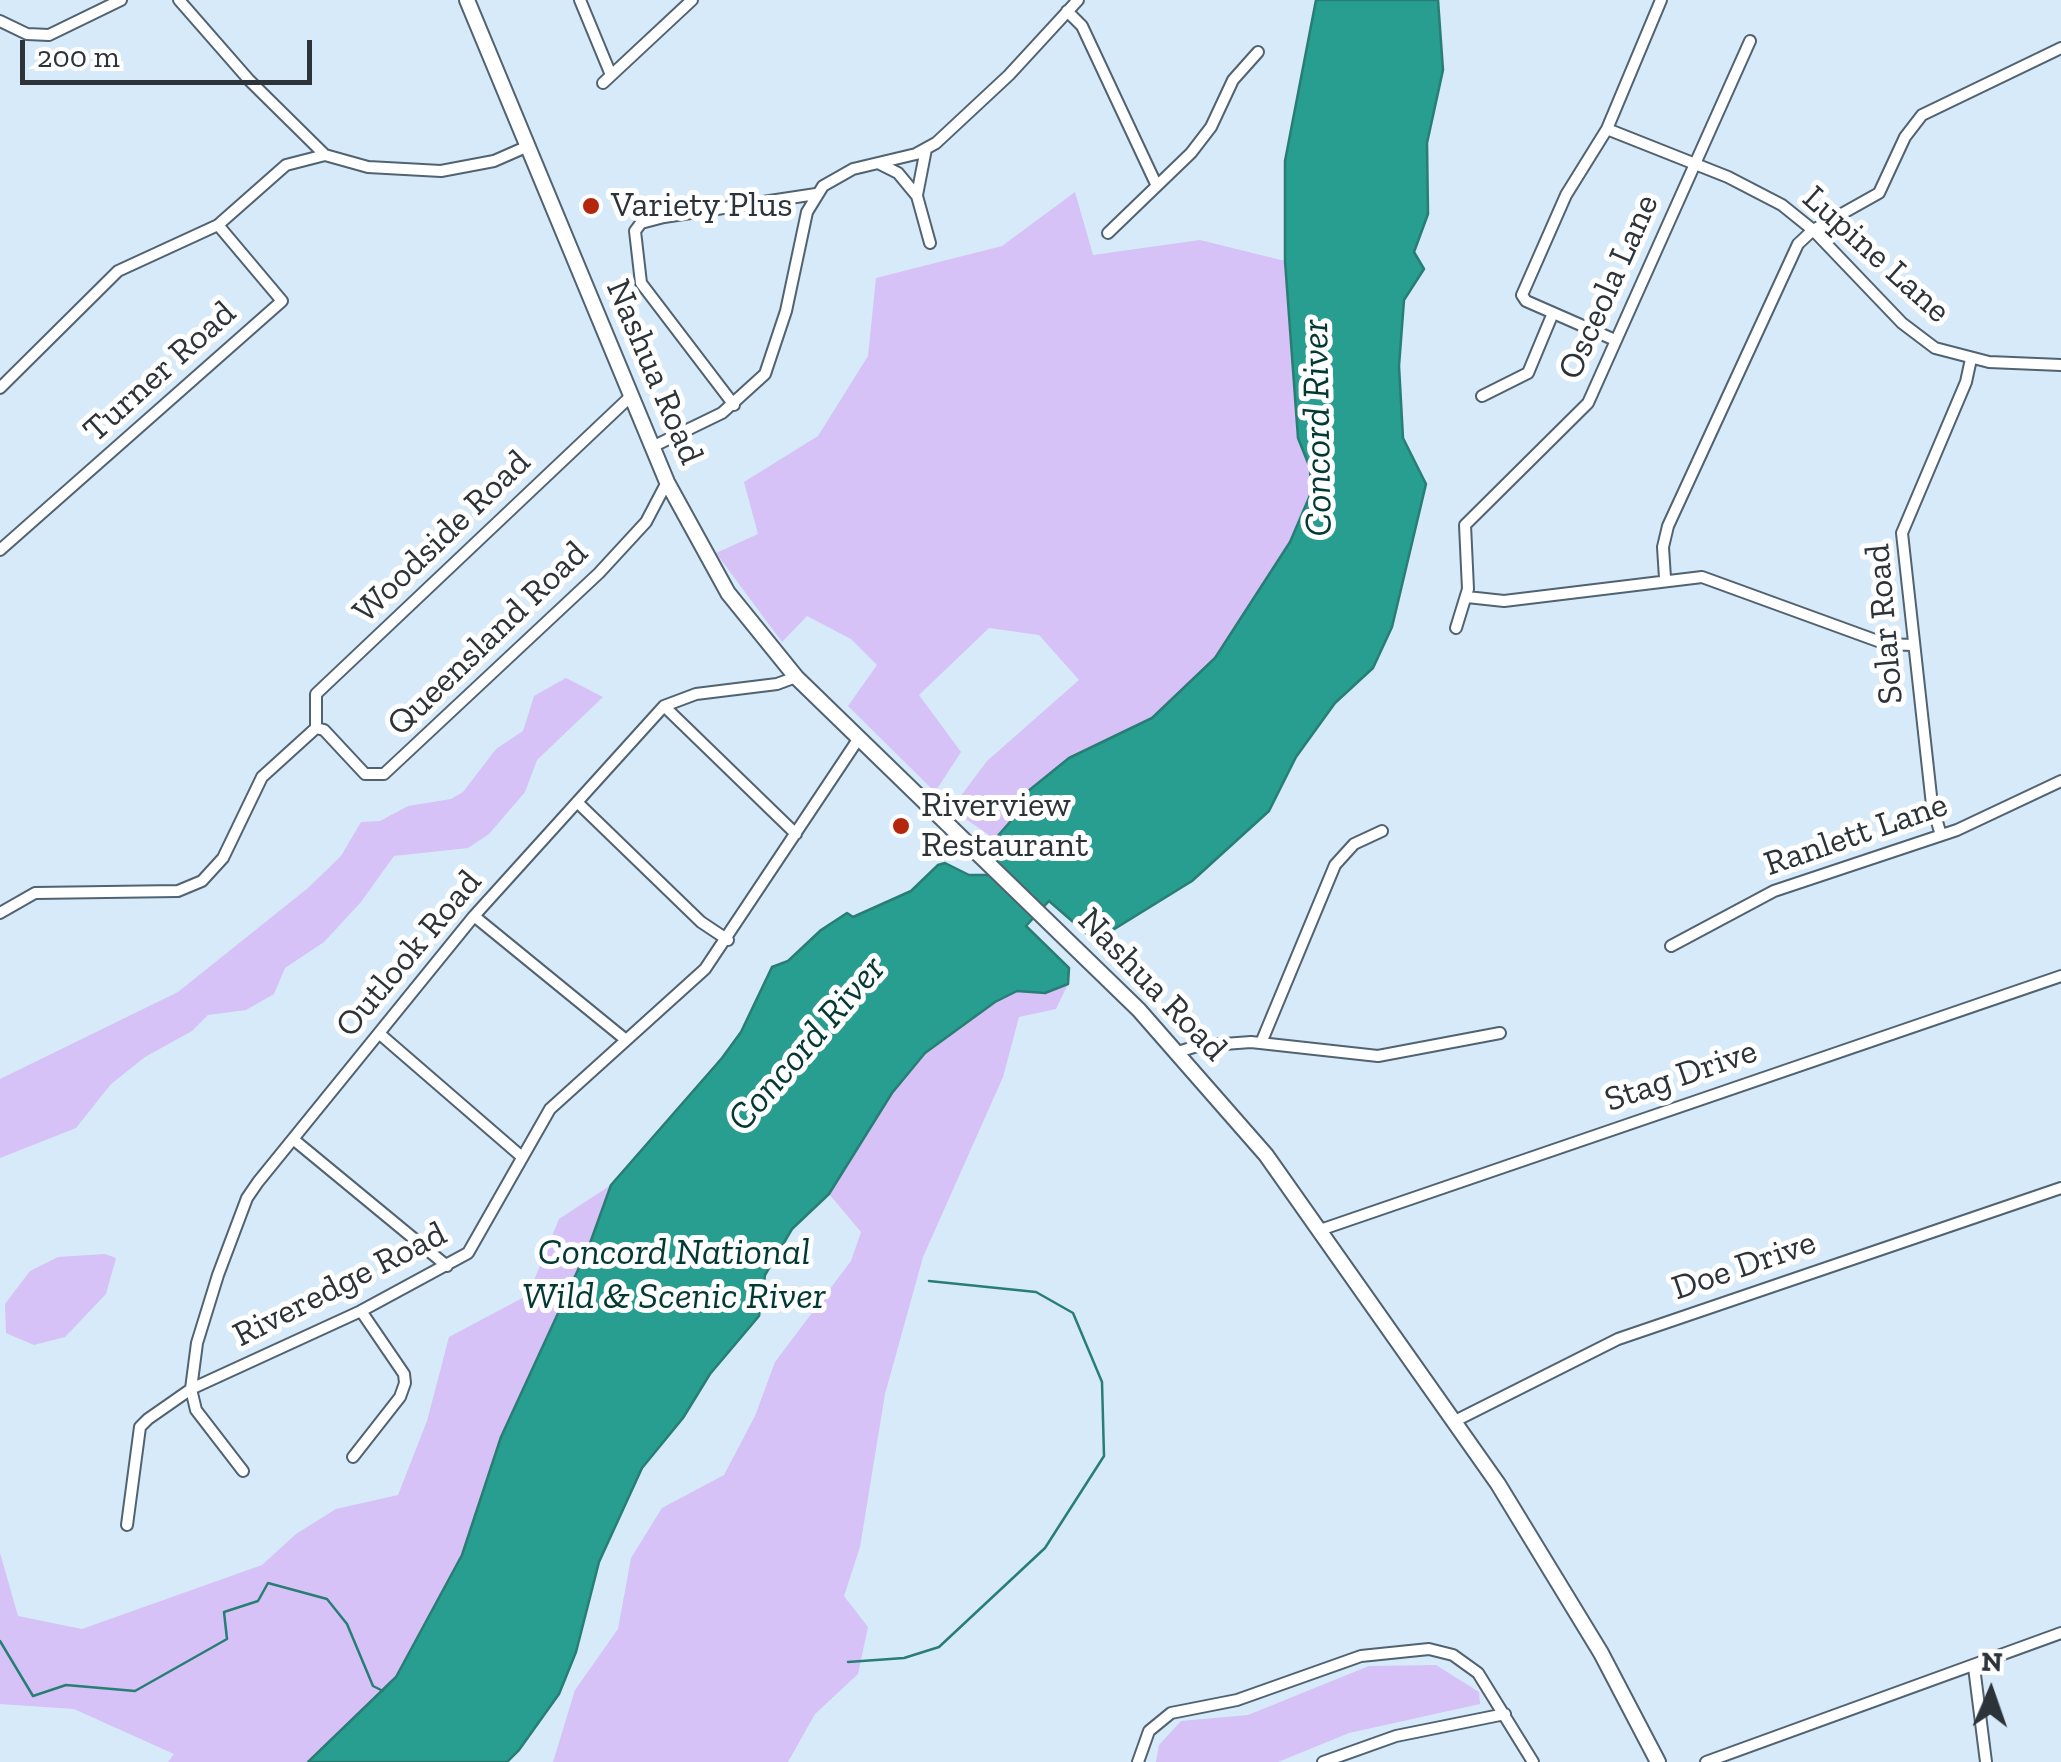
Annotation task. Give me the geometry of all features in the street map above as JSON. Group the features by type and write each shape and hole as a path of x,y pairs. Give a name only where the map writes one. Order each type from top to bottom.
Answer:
{"main road":[{"name":"Nashua Road","path":"467,0 667,482 728,593 796,677 1178,1052 1266,1154 1456,1421 1567,1595 1658,1762"}],"street":[{"path":"0,21 27,34 52,34 121,0"},
{"path":"179,0 249,80 325,154 368,166 441,172 494,161 526,147"},
{"path":"580,0 607,79 689,1"},
{"path":"652,447 734,405 760,382 774,354 804,223 816,194 842,173 926,149 1009,75 1078,0"},
{"path":"1615,340 1526,301 1524,286 1566,195 1607,129 1661,0"},
{"path":"1068,11 1082,26 1156,184"},
{"name":"Osceola Lane","path":"1467,597 1463,537 1469,520 1581,413 1750,41"},
{"path":"1665,578 1662,547 1668,526 1793,250 1813,230 1879,193 1904,137 1922,116 2061,48"},
{"path":"1108,233 1202,139 1228,86 1258,52"},
{"name":"Lupine Lane","path":"1607,129 1770,198 1813,230 1913,332 1935,348 1971,359 2061,365"},
{"path":"917,196 926,149"},
{"path":"2,381 118,271 218,225 279,168 325,154"},
{"path":"879,163 898,173 917,196 930,242"},
{"path":"734,405 639,280 636,228 664,217 816,194"},
{"name":"Turner Road","path":"0,550 282,301 218,225"},
{"path":"1482,396 1528,373 1554,313"},
{"name":"Solar Road","path":"1941,835 1932,806 1912,646 1902,558 1904,522 1966,382 1971,359"},
{"name":"Woodside Road","path":"316,728 316,694 631,396"},
{"name":"Queensland Road","path":"316,728 324,730 364,774 384,774 422,743 599,573 646,522 667,482"},
{"path":"1456,628 1467,597 1504,602 1665,578 1713,579 1886,644 1912,646"},
{"path":"796,677 777,684 696,694 664,706 796,834"},
{"name":"Outlook Road","path":"191,1390 197,1343 246,1198 474,916 664,706"},
{"path":"0,913 35,893 178,891 202,881 223,858 262,777 316,728"},
{"name":"Riveredge Road","path":"127,1525 140,1428 191,1390 361,1311 447,1266 476,1244 554,1104 705,969 728,940 859,738"},
{"name":"Ranlett Lane","path":"1671,946 1774,891 1941,835 2061,781"},
{"path":"576,802 701,922 728,940"},
{"path":"1261,1043 1335,864 1354,844 1382,831"},
{"path":"474,916 626,1040"},
{"name":"Stag Drive","path":"1320,1230 2061,976"},
{"path":"1178,1052 1198,1046 1261,1043 1378,1056 1500,1033"},
{"path":"381,1034 522,1156"},
{"path":"294,1139 447,1266"},
{"name":"Doe Drive","path":"1456,1421 1587,1352 1634,1332 2061,1188"},
{"path":"353,1457 400,1397 404,1374 361,1311"},
{"path":"191,1390 196,1410 243,1471"},
{"path":"1706,1762 1757,1740 1974,1667 2061,1633"},
{"path":"1138,1762 1149,1731 1171,1714 1237,1700 1340,1662 1384,1652 1430,1649 1453,1655 1478,1673 1533,1762"},
{"path":"1974,1667 1986,1762"},
{"path":"1324,1762 1396,1736 1505,1714"}],"shaded area":[{"path":"1075,192 1093,255 1200,240 1285,261 1298,438 1310,468 1311,493 1290,542 1215,658 1152,718 1069,758 1022,796 1010,822 995,839 951,809 987,761 1079,680 1039,635 989,628 919,695 961,752 935,792 848,706 877,665 851,639 807,616 782,642 716,553 758,534 744,482 818,436 868,356 876,278 1002,246"},
{"path":"566,678 603,697 537,760 525,792 489,834 468,848 394,856 361,902 324,942 285,968 274,994 246,1010 208,1015 192,1031 145,1057 111,1084 76,1128 0,1158 0,1079 178,992 308,888 341,856 361,822 380,821 408,806 451,799 463,792 496,749 523,731 534,696"},
{"path":"1068,984 1056,1009 1019,1017 1003,1077 923,1257 885,1394 860,1547 844,1596 868,1627 858,1674 815,1714 788,1762 553,1762 575,1690 618,1629 631,1558 662,1508 724,1475 755,1416 775,1362 851,1261 861,1232 829,1194 892,1093 925,1053 995,1002 1017,991 1045,993"},
{"path":"611,1185 589,1246 501,1437 462,1555 396,1677 308,1762 168,1762 174,1754 74,1709 0,1704 0,1553 18,1616 82,1629 262,1565 296,1534 336,1509 398,1495 427,1421 449,1337 528,1295 559,1219"},
{"path":"105,1254 116,1258 106,1294 65,1337 34,1345 6,1333 5,1304 30,1271 58,1257"},
{"path":"1436,1665 1479,1692 1480,1704 1349,1733 1278,1762 1156,1762 1159,1745 1181,1721 1248,1715 1369,1666"}],"water":[{"name":"Concord National Wild & Scenic River","path":"1316,0 1438,0 1443,70 1427,143 1428,214 1414,252 1424,269 1404,300 1399,366 1403,438 1426,484 1392,627 1373,668 1335,703 1296,757 1269,811 1192,881 1095,941 1049,901 1026,926 1069,968 1068,984 1045,993 1017,991 995,1002 925,1053 892,1093 829,1194 792,1229 765,1275 759,1316 710,1374 683,1418 642,1468 599,1562 576,1652 559,1694 519,1750 507,1762 308,1762 396,1677 462,1555 501,1437 589,1246 611,1185 722,1058 741,1032 772,967 788,961 821,930 847,913 853,917 911,891 938,865 945,863 969,875 987,875 999,857 995,839 1010,822 1022,796 1069,758 1152,718 1215,658 1290,542 1311,493 1310,468 1298,438 1285,261 1285,161"}],"waterway":[{"path":"848,1662 904,1658 939,1647 1045,1548 1104,1456 1102,1382 1073,1313 1036,1292 929,1281"},
{"path":"0,1641 33,1696 66,1685 135,1691 227,1639 224,1612 258,1601 268,1583 327,1599 347,1624 373,1686 383,1691"}],"place":[{"name":"Variety Plus","path":"591,206"},
{"name":"Riverview Restaurant","path":"901,826"}],"water label":[{"name":"Concord River","path":"1318,428"},
{"name":"Concord River","path":"807,1044"}]}
